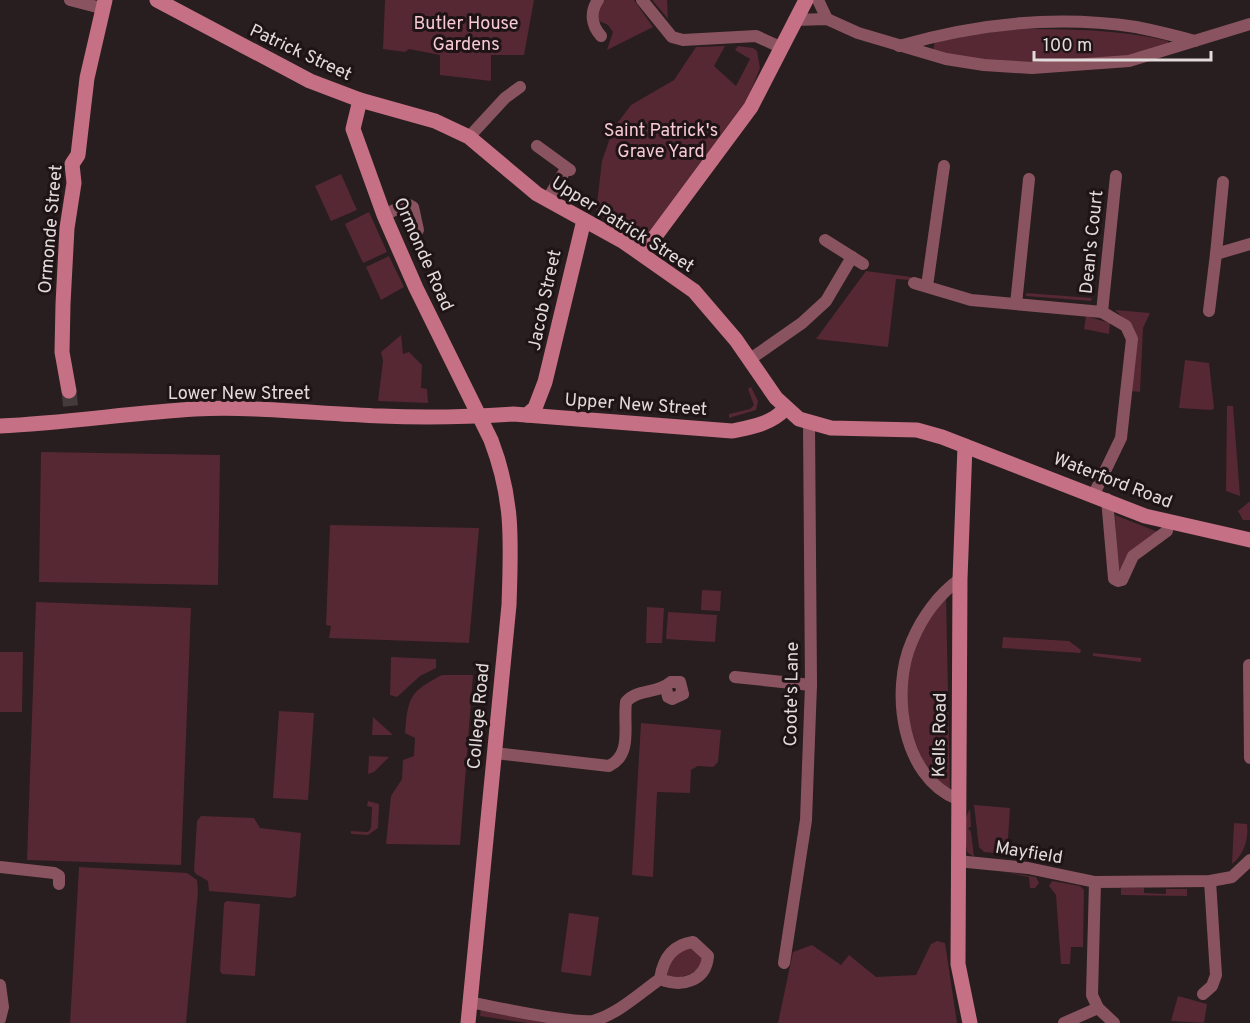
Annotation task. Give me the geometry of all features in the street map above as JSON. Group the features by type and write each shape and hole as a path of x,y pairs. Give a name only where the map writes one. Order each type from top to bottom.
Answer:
{"main road":[{"name":"Patrick Street","path":"157,0 283,69 360,100 435,121"},
{"path":"642,254 751,107 806,0"},
{"name":"Ormonde Street","path":"69,391 62,352 67,228 74,183 72,164 78,155 81,125 103,4"},
{"name":"Ormonde Road","path":"360,100 353,129 384,215 479,418"},
{"name":"Upper Patrick Street","path":"435,121 469,137 547,200 642,254 678,278 702,298 785,409 809,423 852,430 916,430 965,446"},
{"name":"Jacob Street","path":"527,415 535,408 542,389 584,220"},
{"path":"542,389 550,408 558,418"},
{"name":"Upper New Street","path":"479,418 527,415 669,428 732,431 749,428 778,416 785,409"},
{"name":"Lower New Street","path":"0,426 72,417 194,410 273,410 479,418"},
{"name":"College Road","path":"468,1023 509,605 510,513 501,464 479,418"},
{"name":"Waterford Road","path":"965,446 1168,523 1250,540"},
{"name":"Kells Road","path":"965,446 960,579 957,861 958,964 970,1023"}],"street":[{"path":"70,0 103,4"},
{"path":"598,0 593,7 592,23 601,36"},
{"path":"642,0 672,37 683,40 756,36 780,47"},
{"path":"818,0 828,19"},
{"path":"794,20 828,19 858,33 946,59 984,65 1032,68 1129,61 1250,24"},
{"path":"898,46 945,32 1009,23 1074,23 1136,27 1197,41"},
{"path":"469,137 505,98 520,87"},
{"path":"537,146 568,170 547,200"},
{"path":"927,286 944,166"},
{"name":"Dean's Court","path":"1102,312 1116,176"},
{"path":"1016,304 1029,179"},
{"path":"1209,311 1223,182"},
{"path":"384,215 407,204 413,207 418,230"},
{"path":"825,240 863,264"},
{"path":"1216,254 1250,244"},
{"path":"749,360 811,316 826,302 852,257"},
{"name":"Dean's Court","path":"914,283 972,300 1102,312 1126,326 1132,339 1121,438 1118,457 1100,497"},
{"name":"Coote's Lane","path":"784,963 806,820 811,685 809,423"},
{"path":"1100,497 1114,579 1118,581 1122,580 1133,556 1167,531 1168,523"},
{"path":"957,799 942,793 924,776 912,751 903,717 902,677 911,641 944,590 960,579"},
{"path":"1249,665 1250,758"},
{"path":"735,677 811,685"},
{"path":"495,753 609,766 624,754 626,702 632,696 666,688"},
{"name":"Mayfield","path":"957,861 1028,867 1095,882 1210,881 1232,877 1250,860"},
{"path":"0,867 54,873 59,876 59,885"},
{"path":"1203,994 1212,986 1216,975 1210,881"},
{"path":"1095,882 1092,995 1098,1008 1114,1023"},
{"path":"470,1002 575,1023 593,1021 612,1012 660,979"},
{"path":"0,985 3,1007 0,1020"},
{"path":"1064,1023 1098,1008"}],"green space":[{"name":"Butler House Gardens","path":"385,0 534,0 524,55 491,55 491,81 440,75 440,55 409,49 405,52 383,49"},
{"path":"634,0 653,27 607,50 613,32 608,25 597,20 601,2"},
{"path":"652,0 667,0 668,19"},
{"path":"1017,29 1130,34 1168,41 1168,48 1129,59 996,64 933,52 935,39"},
{"name":"Saint Patrick's Grave Yard","path":"725,46 714,66 736,86 750,59 735,50 738,46 753,48 757,51 760,68 748,98 640,244 596,212 602,161 613,129 631,105 674,80 696,47"},
{"path":"341,174 357,210 331,221 315,186"},
{"path":"369,212 387,252 363,263 345,224"},
{"path":"389,256 404,287 381,300 366,267"},
{"path":"866,271 911,277 911,280 896,279 888,347 816,339"},
{"path":"1026,293 1092,298 1091,301 1026,296"},
{"path":"1115,310 1150,313 1143,328 1140,392 1132,391 1134,328"},
{"path":"1086,316 1110,323 1109,334 1084,329"},
{"path":"401,335 403,354 409,352 422,365 421,388 427,389 428,403 378,401 383,361 381,352"},
{"path":"1185,360 1209,363 1214,408 1212,410 1179,408"},
{"path":"751,387 758,401 756,410 729,418 729,414 750,409 754,405 748,389"},
{"path":"1227,406 1233,406 1240,496 1226,491"},
{"path":"41,452 220,455 218,585 39,582"},
{"path":"1250,501 1250,520 1243,520 1238,511"},
{"path":"1115,515 1158,532 1122,571 1118,570"},
{"path":"330,525 479,528 469,643 329,638 331,626 326,625"},
{"path":"702,590 721,591 720,611 701,610"},
{"path":"946,596 950,791 930,772 915,742 907,707 906,689 912,654 918,639"},
{"path":"36,602 191,608 181,865 27,860"},
{"path":"647,607 664,608 662,643 646,643"},
{"path":"668,612 717,615 715,642 666,639"},
{"path":"1003,637 1069,641 1081,650 1080,653 1002,648"},
{"path":"0,652 23,652 22,712 0,712"},
{"path":"1093,653 1141,658 1141,662 1093,656"},
{"path":"391,657 436,659 436,668 420,676 397,697 390,695"},
{"path":"442,675 473,675 460,845 386,844 391,796 402,779 403,760 414,756 415,738 405,733 409,704 412,697 423,686"},
{"path":"279,711 314,713 308,800 273,798"},
{"path":"373,717 393,735 372,735"},
{"path":"641,723 721,730 718,762 713,767 698,766 691,770 690,793 657,792 653,877 632,875"},
{"path":"369,756 389,757 374,772 368,774"},
{"path":"368,801 379,804 378,828 368,835 351,834 351,831 368,832 371,828 372,807 367,806"},
{"path":"974,805 1010,808 1007,854 984,852 979,847"},
{"path":"970,809 971,827 968,828 971,832 974,857 967,852 965,835 965,824"},
{"path":"201,816 254,818 260,828 301,833 296,896 291,898 209,891 208,881 194,871 197,821"},
{"path":"1234,823 1247,824 1247,835 1243,851 1232,864"},
{"path":"79,867 187,873 197,880 198,891 186,1023 70,1023"},
{"path":"999,871 1036,877 1039,883 1035,888 1030,888 1029,877"},
{"path":"1052,881 1080,886 1084,890 1083,947 1071,947 1070,964 1061,964 1056,895 1049,886"},
{"path":"1121,888 1144,888 1144,893 1166,894 1166,889 1187,889 1187,896 1121,895"},
{"path":"227,901 260,904 255,976 222,974 220,971 224,903"},
{"path":"569,913 599,917 591,976 561,972"},
{"path":"937,941 945,943 957,1023 778,1023 793,952 812,945 841,965 849,955 876,977 916,975 931,944"},
{"path":"691,945 704,956 703,962 697,970 688,975 671,979 667,974 671,957"},
{"path":"1178,996 1207,1004 1204,1023 1171,1021"},
{"path":"481,1007 556,1023 527,1023 480,1016"}],"tunnel":[{"path":"69,391 71,411"}]}
